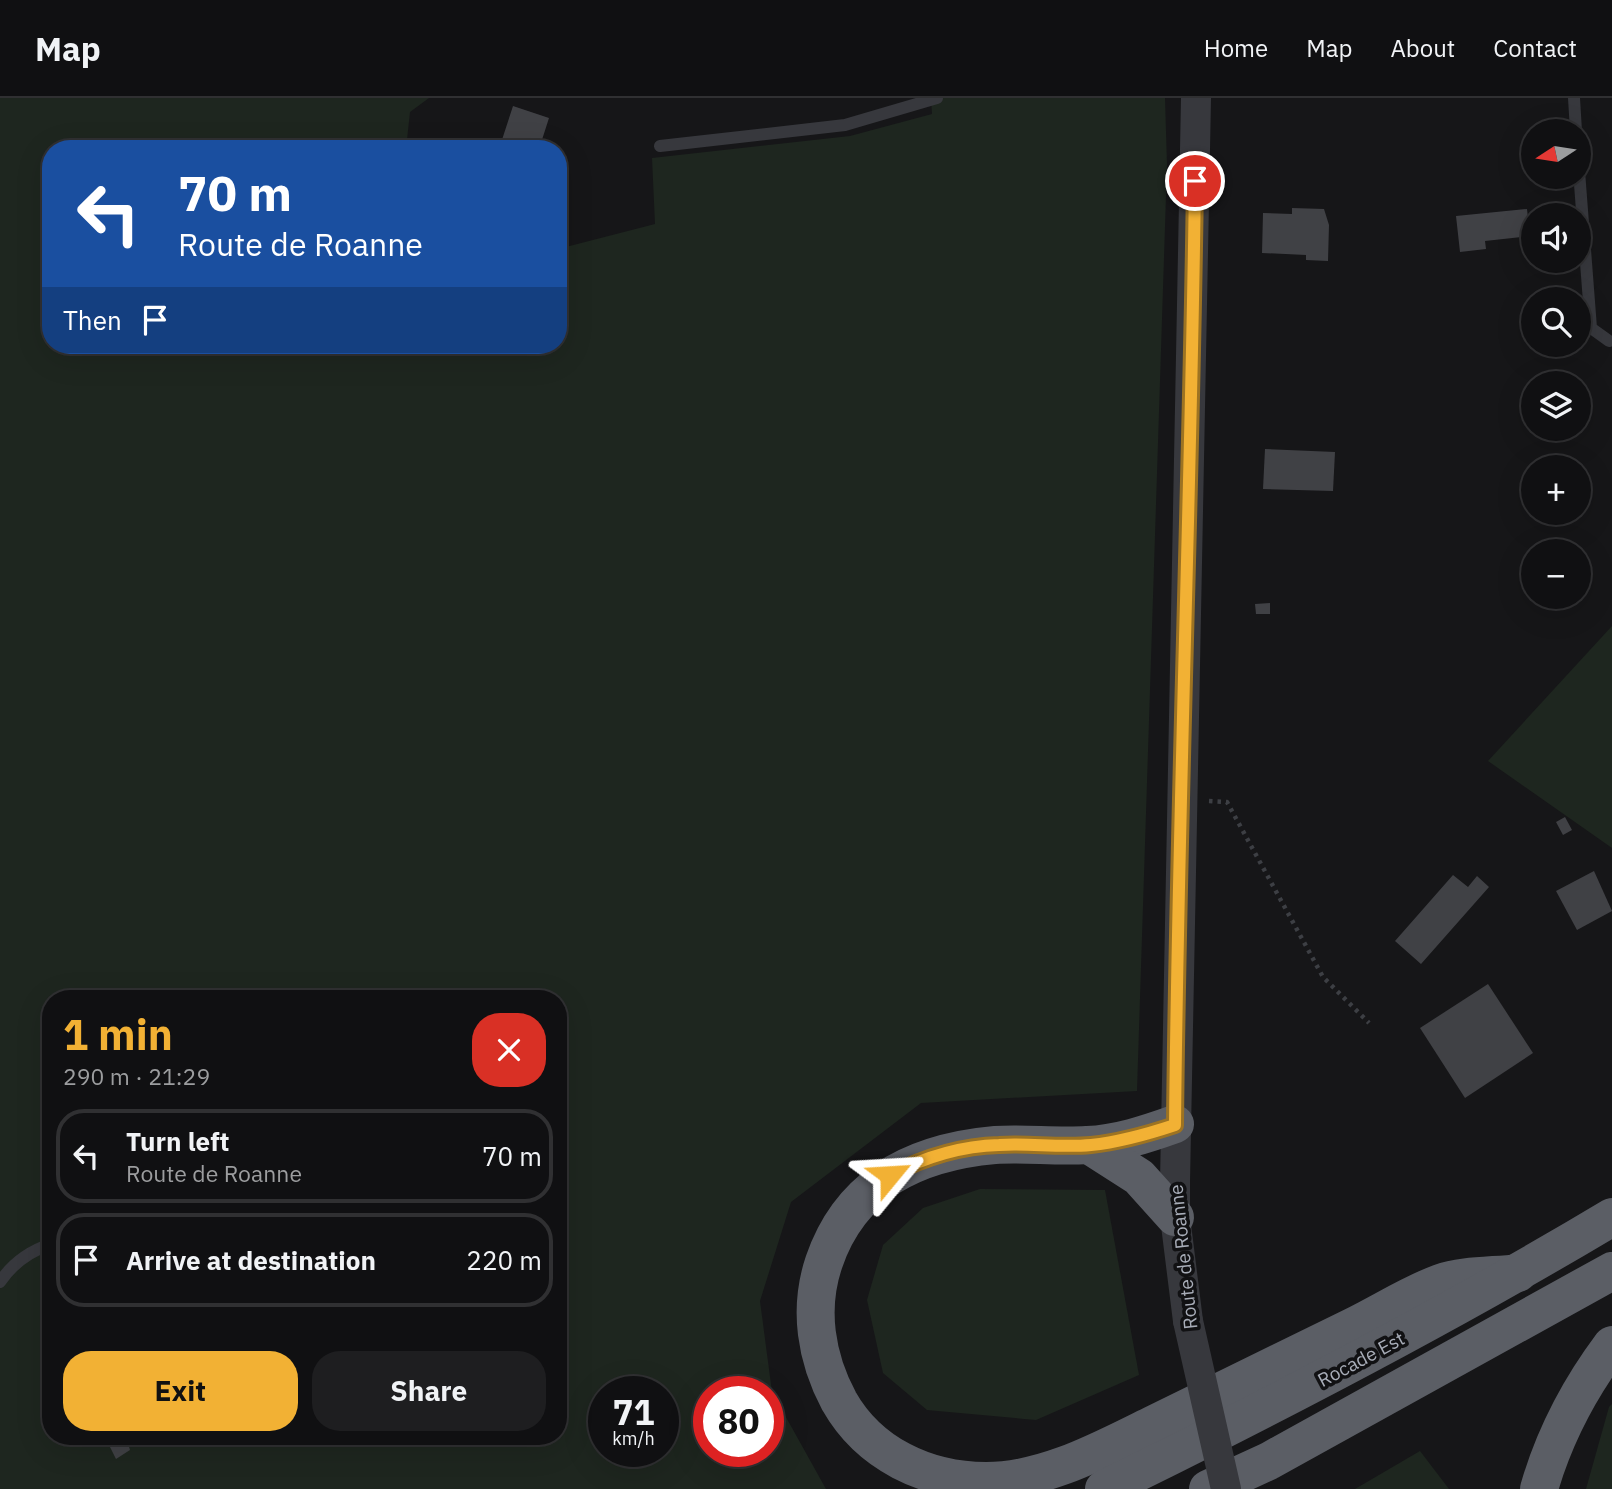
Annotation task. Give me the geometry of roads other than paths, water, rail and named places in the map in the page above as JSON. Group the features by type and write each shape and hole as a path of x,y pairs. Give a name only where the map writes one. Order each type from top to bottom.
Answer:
{"highway":[{"path":"1175,1125 1122,1140 1090,1145 998,1145 926,1157 890,1175 859,1201 834,1233 820,1274 817,1301 819,1352 832,1387 850,1420 878,1447 909,1467 949,1477 987,1481 1032,1475 1069,1464 1125,1438 1442,1282 1518,1273"},
{"path":"1090,1145 1139,1177 1175,1217"},
{"name":"Rocade Est","path":"1104,1489 1259,1413 1518,1273 1612,1217"},
{"path":"1208,1489 1269,1461 1612,1271"},
{"path":"1539,1489 1549,1455 1576,1400 1612,1345"}],"street":[{"name":"Route de Roanne","path":"1196,98 1192,458 1181,799 1175,1217 1188,1321 1226,1489"}],"lane":[{"path":"660,146 845,125 937,98"},
{"path":"1574,98 1575,119"},
{"path":"1580,189 1591,328 1609,341"},
{"path":"0,1282 7,1272 35,1249 42,1247"}]}
